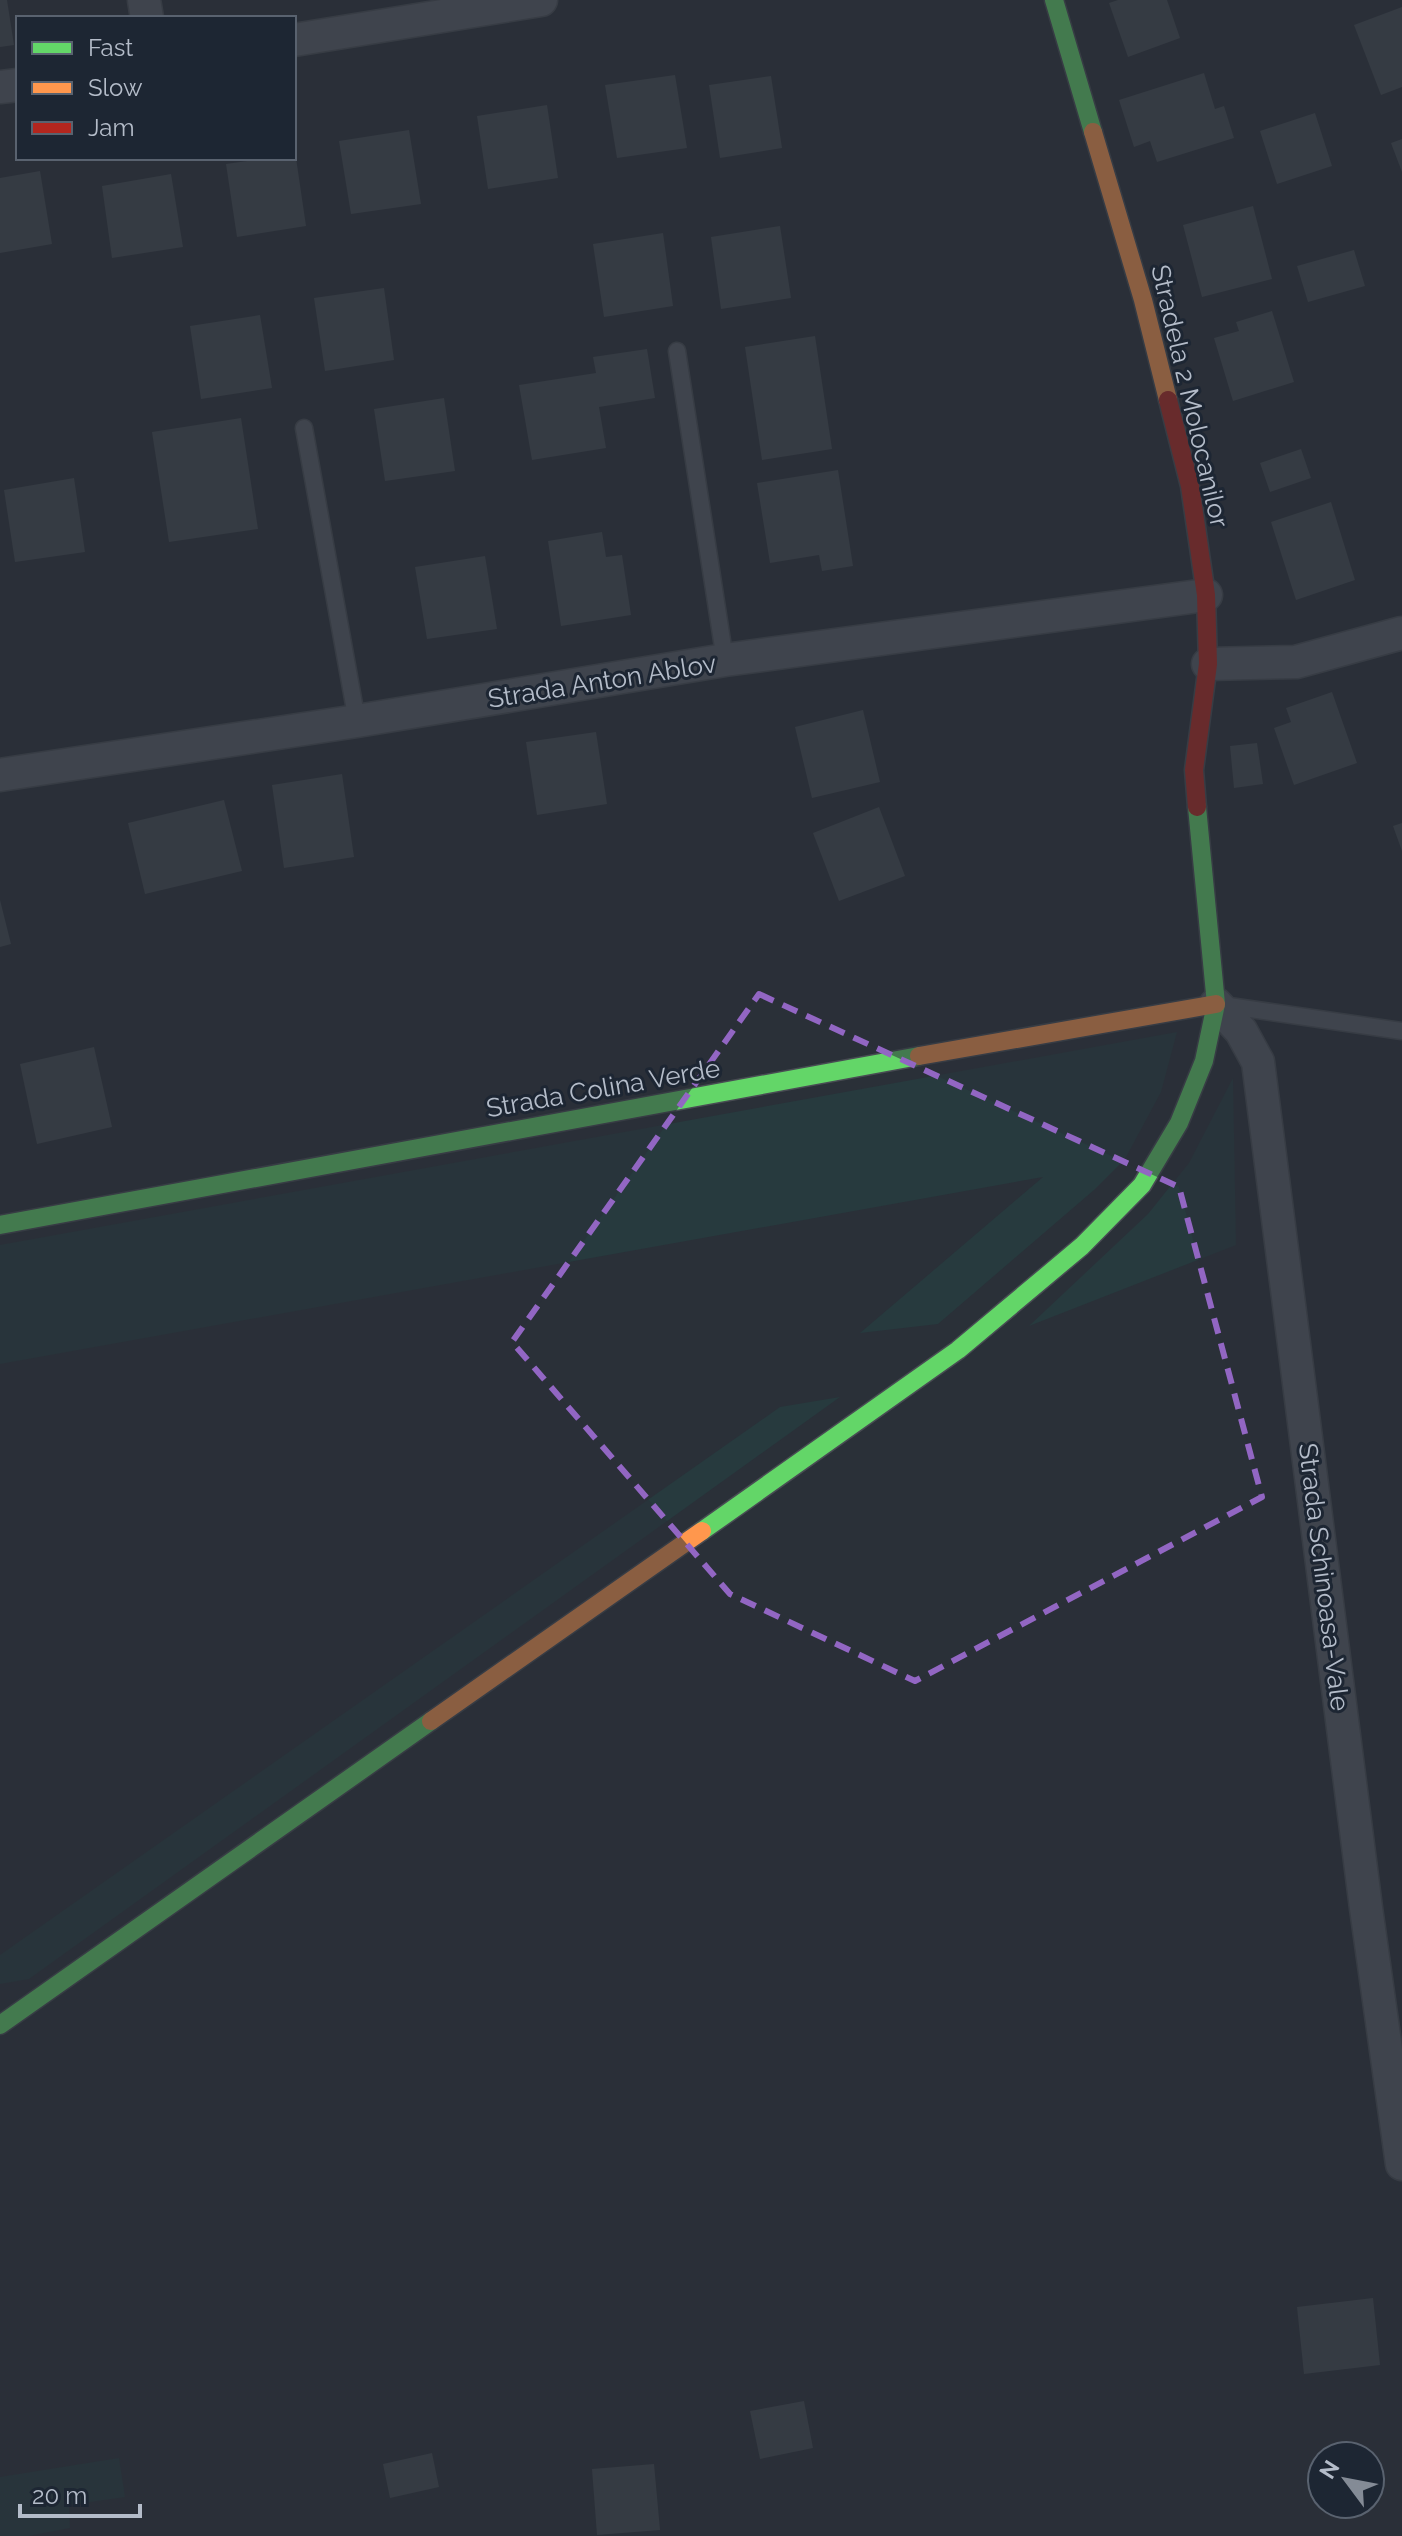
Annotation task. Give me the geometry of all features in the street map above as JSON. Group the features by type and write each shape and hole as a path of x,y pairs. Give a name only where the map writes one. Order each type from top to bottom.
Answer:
{"street":[{"path":"296,40 541,0"},
{"name":"Stradela 2 Molocanilor","path":"0,2025 958,1350 1071,1255 1142,1185 1179,1123 1204,1061 1216,1004 1194,770 1208,664 1206,595 1190,486 1143,300 1054,0"},
{"name":"Strada Anton Ablov","path":"0,775 357,721 725,660 1206,595"},
{"path":"1208,664 1296,662 1402,633"},
{"name":"Strada Colina Verde","path":"0,1225 1216,1004"},
{"name":"Strada Schinoasa-Vale","path":"1216,1004 1241,1031 1258,1062 1362,1877 1402,2164"}],"lane":[{"path":"677,351 725,660"},
{"path":"304,428 357,721"},
{"path":"1216,1004 1402,1031"}],"highlighted area":[{"path":"759,994 1179,1187 1262,1497 915,1681 730,1594 512,1342"}],"green space":[{"path":"1177,1032 1161,1092 1125,1159 1094,1190 938,1324 860,1333 1043,1177 0,1364 0,1245"},
{"path":"1233,1078 1236,1245 1029,1326 1148,1214 1189,1163"},
{"path":"840,1397 29,1979 0,1984 0,1955 780,1407"},
{"path":"119,2458 125,2497 69,2505 70,2528 28,2536 0,2536 0,2477"}],"building":[{"path":"0,0 7,0 14,45 0,47"},
{"path":"1118,0 1167,0 1180,38 1128,57 1109,3"},
{"path":"1402,7 1402,87 1381,95 1354,25"},
{"path":"1204,73 1215,109 1224,106 1234,138 1157,162 1150,141 1134,147 1119,100"},
{"path":"675,75 687,148 617,158 605,85"},
{"path":"771,76 782,148 720,158 709,85"},
{"path":"547,105 558,178 488,189 477,116"},
{"path":"1315,113 1332,166 1277,184 1260,131"},
{"path":"409,130 421,204 351,214 339,141"},
{"path":"1402,139 1402,172 1391,143"},
{"path":"296,158 306,226 237,237 226,164"},
{"path":"40,171 52,244 0,253 0,178"},
{"path":"171,174 183,247 112,258 102,186"},
{"path":"1253,206 1272,279 1202,297 1183,225"},
{"path":"780,226 791,298 721,309 711,237"},
{"path":"663,233 673,306 604,317 593,244"},
{"path":"1354,250 1365,286 1308,302 1297,266"},
{"path":"384,288 394,360 325,371 314,298"},
{"path":"1272,311 1294,382 1233,401 1214,338 1239,331 1236,322"},
{"path":"260,315 272,388 201,399 190,326"},
{"path":"815,336 832,449 762,460 745,347"},
{"path":"647,349 655,398 599,407 606,448 532,460 519,385 596,373 593,357"},
{"path":"444,398 455,471 385,481 374,409"},
{"path":"241,418 258,529 169,542 152,432"},
{"path":"1301,449 1311,478 1270,492 1260,463"},
{"path":"838,470 853,566 822,571 819,555 770,563 757,483"},
{"path":"74,478 85,552 15,562 4,490"},
{"path":"1331,502 1355,580 1296,600 1271,522"},
{"path":"602,532 606,557 622,555 631,615 561,626 548,541"},
{"path":"485,556 497,629 427,639 415,567"},
{"path":"1332,692 1357,763 1294,785 1274,728 1291,722 1286,708"},
{"path":"863,710 880,782 812,798 795,727"},
{"path":"596,732 607,804 537,815 526,742"},
{"path":"1257,743 1263,784 1234,788 1230,746"},
{"path":"342,774 354,857 284,868 272,785"},
{"path":"224,800 242,871 145,894 128,823"},
{"path":"879,807 905,876 839,901 813,833"},
{"path":"1402,823 1402,851 1393,826"},
{"path":"0,900 11,944 0,947"},
{"path":"94,1047 112,1127 37,1144 20,1064"},
{"path":"1373,2298 1380,2365 1304,2374 1297,2307"},
{"path":"804,2401 813,2448 760,2459 750,2411"},
{"path":"432,2453 439,2487 390,2498 383,2464"},
{"path":"654,2464 660,2530 597,2535 592,2469"}],"traffic: fast":[{"path":"1054,0 1093,132"},
{"path":"702,1531 958,1350 1082,1246 1142,1185 1179,1123 1204,1061 1216,1004 1197,807"},
{"path":"0,1225 919,1056"},
{"path":"0,2025 431,1721"}],"traffic: slow":[{"path":"1093,132 1143,300 1168,400"},
{"path":"919,1056 1216,1004"},
{"path":"431,1721 702,1531"}],"traffic: jam":[{"path":"1168,400 1190,486 1206,595 1208,664 1194,770 1197,807"}]}
